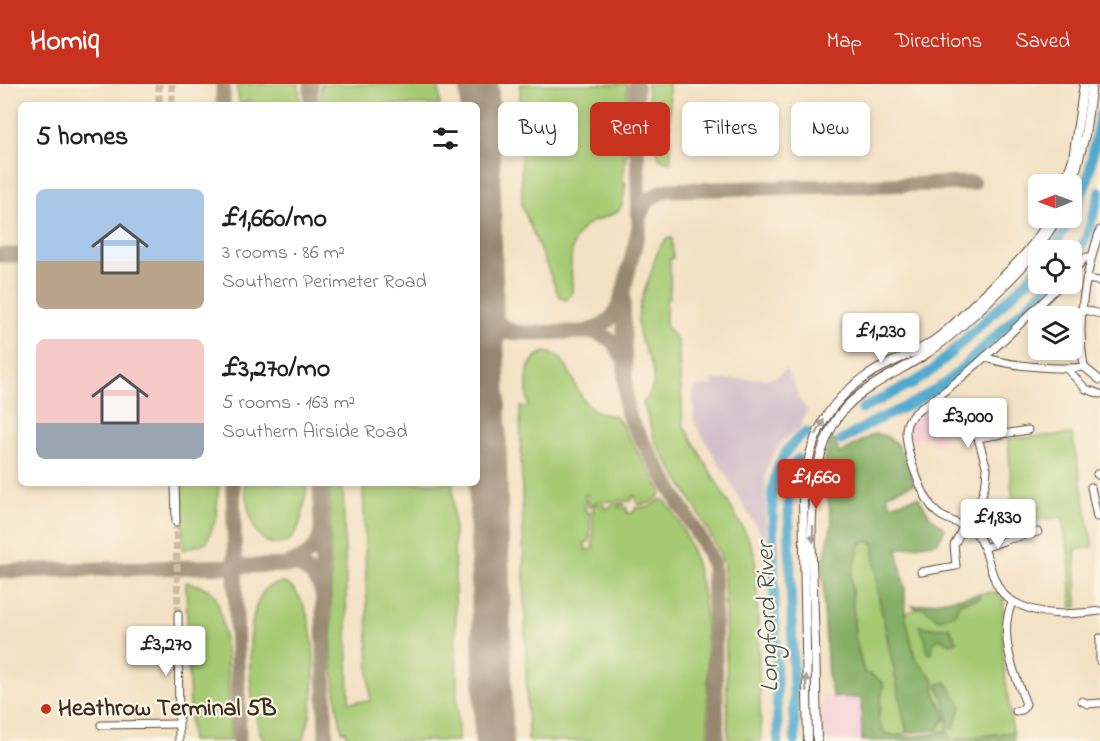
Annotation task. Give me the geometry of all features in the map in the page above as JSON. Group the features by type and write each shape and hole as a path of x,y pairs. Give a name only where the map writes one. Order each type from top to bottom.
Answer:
{"street":[{"path":"1068,174 1073,159 1084,84"},
{"path":"1075,174 1085,135 1092,84"},
{"path":"808,741 803,501 807,462 821,424 846,392 870,374 927,345 951,325 1025,255 1044,228"},
{"path":"817,741 813,507 820,461 826,440 838,417 855,398 949,338 1029,261 1050,228"},
{"path":"1082,306 1091,257 1100,230"},
{"path":"1082,261 1086,257 1091,257"},
{"path":"1086,279 1100,281"},
{"path":"1051,294 985,357 910,418 906,435 926,497 934,510 972,530 979,537 996,583 1007,597 1013,602 1046,613 1064,615 1100,610"},
{"path":"1082,309 1100,314"},
{"path":"1082,356 1084,367 1100,380"},
{"path":"985,357 1011,363 1066,368 1084,367"},
{"path":"1066,368 1086,389 1100,394"},
{"path":"966,428 973,428 987,469 986,481 972,530"},
{"path":"978,438 1028,430"},
{"path":"175,486 176,522"},
{"path":"1091,487 1097,517 1100,516"},
{"path":"921,572 957,569 954,546 964,526"},
{"path":"984,548 1038,532"},
{"path":"1013,602 1007,620 1008,643 1013,668 1026,704 1022,710 1016,711"},
{"path":"178,614 179,741"},
{"path":"1100,638 1100,661"},
{"path":"1082,701 1088,704 1100,703"},
{"path":"101,725 179,724"}],"shaded area":[{"path":"786,369 798,394 797,398 807,410 799,429 782,441 766,469 766,535 762,536 694,422 693,393 695,387 712,386 713,380 775,378"},
{"path":"933,403 943,443 932,445 930,436 910,439 909,425"},
{"path":"824,697 861,697 862,741 822,741"}],"green space":[{"path":"236,84 299,84 300,102 252,102 250,100 239,102"},
{"path":"321,84 439,84 440,102 321,102"},
{"path":"520,84 627,84 628,102 590,102 590,156 626,156 623,182 626,183 621,207 612,214 591,222 579,233 574,242 571,254 572,294 566,300 559,296 522,206 521,156 578,156 578,102 520,102"},
{"path":"647,84 669,84 669,102 649,102"},
{"path":"670,124 671,163 659,156 670,156"},
{"path":"668,238 672,238 673,258 670,259 670,298 666,298 666,326 678,342 683,424 748,537 755,556 761,741 728,741 724,565 718,549 689,496 656,443 643,403 651,392 654,372 640,336 639,311 657,252"},
{"path":"545,352 562,360 586,403 598,412 616,416 661,491 659,497 650,503 638,505 633,496 631,501 598,501 588,507 588,495 585,494 585,512 590,512 590,541 585,543 586,550 593,549 593,507 596,504 604,504 604,509 609,508 612,504 624,504 619,505 619,508 627,508 627,513 634,513 635,508 650,507 664,500 673,511 689,543 698,570 706,627 708,741 680,739 679,741 528,741 520,407 528,407 529,367 532,361"},
{"path":"874,434 883,435 896,444 905,459 914,484 887,494 890,505 918,497 930,516 945,529 938,542 897,549 905,589 905,614 915,658 934,680 934,691 944,712 945,719 937,730 907,733 878,594 873,542 861,542 851,576 855,637 864,673 883,683 878,721 883,732 906,736 947,731 951,740 1013,732 1014,741 862,741 861,698 833,697 828,677 823,564 832,523 822,465 831,438 835,441 839,454"},
{"path":"1072,434 1093,547 1075,550 1077,607 1072,607 1069,557 1062,517 1014,523 1008,439"},
{"path":"182,486 219,486 216,518 207,542 183,550"},
{"path":"244,486 307,486 304,509 295,533 290,540 282,544 268,542 261,537 252,520"},
{"path":"329,486 343,486 349,702 370,701 363,486 453,486 458,741 347,741 346,731 342,731 337,707 332,655"},
{"path":"873,541 879,594 907,733 895,736 883,732 878,721 883,683 864,673 855,637 851,576 861,542"},
{"path":"186,582 210,590 218,603 227,663 230,741 191,741"},
{"path":"284,583 297,593 306,610 314,656 314,682 307,726 302,741 264,741 258,728 254,709 250,639 253,617 259,600 267,588"},
{"path":"994,592 1004,599 1003,649 1013,732 951,740 947,731 937,730 945,719 944,712 934,691 934,680 915,658 905,614 930,606 980,598 980,594"},
{"path":"980,594 980,598 959,603 955,614 938,620 924,608 912,606"},
{"path":"919,626 949,627 957,642 950,644 940,638 933,643 932,654 927,653 926,640"},
{"path":"946,682 961,705 954,729 947,729 946,707 937,685"}],"waterway":[{"path":"1058,240 1072,217 1088,179 1100,115"},
{"name":"Longford River","path":"1082,245 1100,192"},
{"path":"862,409 920,379 934,369 1028,280"},
{"name":"Longford River","path":"841,441 946,383 1039,294"},
{"path":"911,390 917,387 920,379"},
{"path":"778,741 772,493 782,458 792,444 807,432"},
{"name":"Longford River","path":"795,741 788,490 791,469 798,459"}],"taxiway":[{"path":"223,84 223,102"},
{"path":"311,84 311,102"},
{"path":"636,84 639,228 623,293 626,408 630,420 713,564 717,741"},
{"path":"640,216 650,199 668,190 973,183"},
{"path":"0,255 18,255"},
{"path":"483,265 485,295 489,312 502,326 513,331"},
{"path":"587,331 605,324 616,310 621,298"},
{"path":"480,333 596,332 613,341 623,358"},
{"path":"480,358 484,369 487,401"},
{"path":"233,486 239,741"},
{"path":"320,486 326,741"},
{"path":"288,564 304,557 312,550 320,535"},
{"path":"0,571 296,565 314,577 323,596"},
{"path":"493,741 494,706"}],"runway":[{"path":"479,84 479,102"},
{"path":"480,128 494,741"}],"tunnel":[{"path":"159,84 159,102"},
{"path":"172,84 172,102"},
{"path":"176,522 178,614"}],"place":[{"name":"Heathrow Terminal 5B","path":"46,709"}]}
